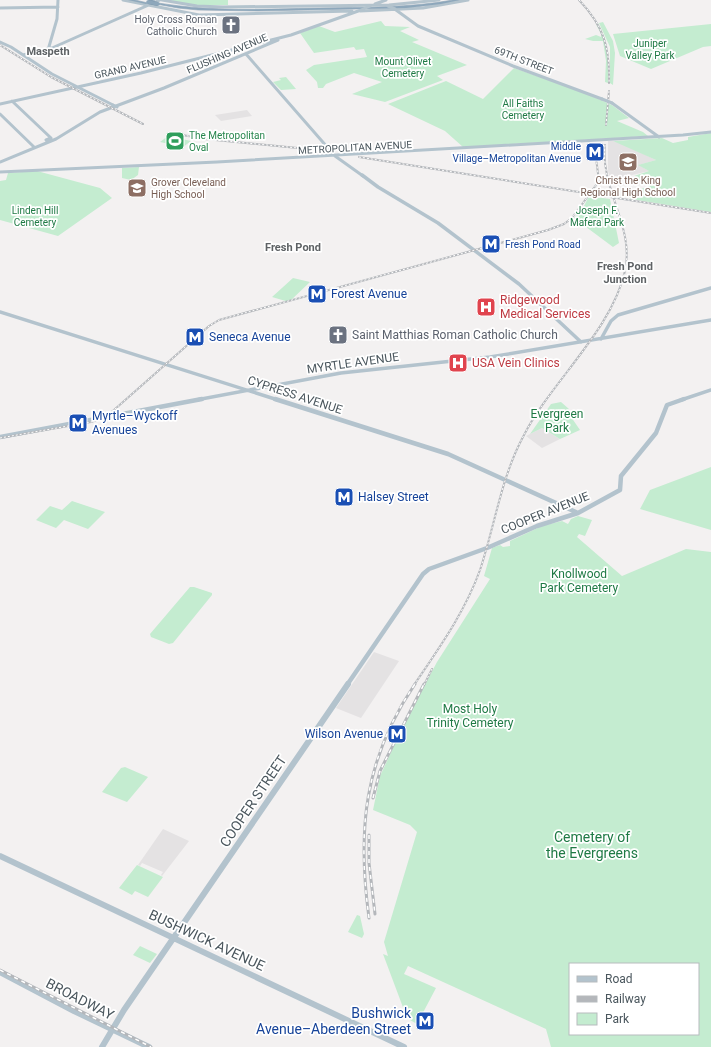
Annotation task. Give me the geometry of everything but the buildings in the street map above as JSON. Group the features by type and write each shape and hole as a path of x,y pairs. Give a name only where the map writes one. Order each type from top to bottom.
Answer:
{"highway":[{"path":"125,0 147,4 159,3"},
{"path":"137,0 202,8 245,10"},
{"path":"143,0 202,11 401,6 450,0"},
{"path":"152,0 159,3"},
{"path":"173,10 209,12 245,10 401,8 458,0"},
{"path":"223,7 276,9"}],"main road":[{"path":"48,49 57,19 58,0"},
{"name":"GRAND AVENUE","path":"262,42 291,35 386,0"},
{"path":"23,55 48,49 122,18 147,4 159,3 223,7 387,6 439,0"},
{"path":"360,10 438,6 468,0"},
{"name":"69TH STREET","path":"380,2 396,9 418,26 513,66 612,103 659,137"},
{"path":"147,4 202,15 352,12"},
{"path":"0,8 58,7"},
{"name":"FLUSHING AVENUE","path":"0,162 55,138 97,113 169,86 291,35"},
{"name":"GRAND AVENUE","path":"0,104 149,72 169,65 270,40"},
{"path":"0,42 32,62 115,106 154,91"},
{"path":"32,62 37,52"},
{"path":"246,54 336,156 379,188 445,228 519,284 581,342"},
{"path":"115,106 154,91"},
{"name":"FLUSHING AVENUE","path":"35,146 56,139 100,112 154,91"},
{"path":"12,101 50,138 41,143"},
{"path":"0,114 35,146"},
{"name":"METROPOLITAN AVENUE","path":"0,172 336,156 659,137 711,132"},
{"path":"600,338 611,321 618,315 711,288"},
{"name":"CYPRESS AVENUE","path":"0,312 448,454 578,513"},
{"name":"MYRTLE AVENUE","path":"0,437 341,373 488,357 711,320"},
{"name":"COOPER AVENUE","path":"414,587 423,574 429,569 487,548 537,526 578,513 620,490 621,476 656,433 667,405 711,390"},
{"name":"COOPER STREET","path":"102,1047 174,938 414,587"},
{"name":"BUSHWICK AVENUE","path":"0,856 404,1047"},
{"name":"BROADWAY","path":"0,972 149,1047"}],"shaded area":[{"path":"247,110 252,116 221,121 215,115"},
{"name":"Christ the King Regional High School","path":"608,141 623,144 656,160 639,165 649,171 611,180 608,171"},
{"path":"542,428 560,439 542,448 526,436"},
{"path":"374,652 399,661 361,718 336,708"},
{"path":"163,829 189,841 162,876 161,875 163,872 142,863 140,866 138,865"}],"green space":[{"path":"168,0 228,0 228,5 195,5"},
{"name":"Mount Olivet Cemetery","path":"381,21 385,26 410,27 400,31 419,40 412,42 467,65 437,76 443,80 385,102 352,94 382,82 354,73 326,84 323,88 318,88 317,82 306,70 314,65 367,57 364,49 356,50 354,47 314,53 300,33 319,26 335,32"},
{"path":"603,22 613,41 615,53 613,85 610,83 610,47 599,23"},
{"path":"598,23 607,45 609,67 608,83 605,82 606,61 603,41 585,39 596,35 601,37 596,24"},
{"name":"Juniper Valley Park","path":"711,24 711,46 703,47 651,69 620,56 613,34"},
{"name":"All Faiths Cemetery","path":"514,68 585,93 612,105 629,118 617,121 643,132 648,136 463,147 445,131 388,104 446,81 483,99"},
{"path":"286,77 296,89 281,90 273,82 281,80 279,78"},
{"path":"711,133 711,212 631,199 624,194 651,186 634,176 649,171 638,165 656,160 613,141 662,138 673,143 688,140 688,137"},
{"name":"The Metropolitan Oval","path":"168,136 191,141 183,147 160,142"},
{"path":"139,167 138,175 131,180 122,178 122,168"},
{"name":"Linden Hill Cemetery","path":"37,171 100,188 112,198 58,236 0,220 0,181 6,180 8,173"},
{"name":"Joseph F. Mafera Park","path":"589,196 610,199 619,243 613,247 574,218 582,210"},
{"path":"293,278 310,282 289,302 272,297"},
{"name":"Evergreen Park","path":"561,402 569,409 567,411 580,430 560,439 542,428 530,434 551,404"},
{"path":"711,467 711,530 640,509 650,490"},
{"path":"72,501 105,512 88,529 64,520 56,528 36,520 50,506 62,510"},
{"name":"Cemetery of the Evergreens","path":"578,516 592,520 585,536 579,534 577,537 622,576 686,549 711,552 711,1047 551,1047 546,1029 408,966 404,974 436,988 417,1024 410,1020 404,1010 383,954 388,956 384,942 417,832 410,825 373,810 380,776 407,718 437,662 490,579 484,576 492,548 500,545 503,547 510,546 510,541 542,526 562,521 568,524 571,519"},
{"path":"190,587 212,593 212,595 173,643 169,644 151,637 150,634"},
{"path":"125,767 148,777 127,802 102,792 121,768"},
{"path":"137,865 163,877 148,897 135,891 132,895 119,888"},
{"path":"357,915 360,916 364,934 362,938 348,932"},
{"path":"140,946 157,954 150,963 133,955"}],"railway":[{"path":"579,0 600,28 604,38 607,48 609,83"},
{"path":"0,45 51,77 143,124"},
{"path":"606,125 609,91"},
{"path":"171,133 205,139 308,149"},
{"path":"590,194 599,181 596,158 597,144"},
{"path":"605,145 607,177 613,197"},
{"path":"359,157 590,194"},
{"path":"0,438 91,422 106,417 209,326 219,320 548,230 564,224 572,218 590,194"},
{"path":"590,194 613,197"},
{"path":"414,685 451,629 474,585 480,570 504,484 516,451 524,435 549,395 580,355 608,314 618,293 625,271 627,255 622,223 613,197"},
{"path":"613,197 711,213"},
{"path":"424,685 432,669"},
{"path":"369,918 365,886 364,855 368,796 375,768 385,740 398,712 415,684"},
{"path":"373,798 380,771 424,684"},
{"path":"369,835 369,863 375,914"},
{"path":"0,970 151,1047"}],"place":[{"name":"Holy Cross Roman Catholic Church","path":"231,25"},
{"name":"The Metropolitan Oval","path":"175,141"},
{"name":"Middle Village–Metropolitan Avenue","path":"595,152"},
{"name":"Christ the King Regional High School","path":"628,162"},
{"name":"Grover Cleveland High School","path":"137,188"},
{"name":"Fresh Pond Road","path":"491,244"},
{"name":"Forest Avenue","path":"317,294"},
{"name":"Ridgewood Medical Services","path":"486,307"},
{"name":"Saint Matthias Roman Catholic Church","path":"338,335"},
{"name":"Seneca Avenue","path":"195,337"},
{"name":"USA Vein Clinics","path":"458,363"},
{"name":"Myrtle–Wyckoff Avenues","path":"78,423"},
{"name":"Halsey Street","path":"344,497"},
{"name":"Wilson Avenue","path":"397,734"},
{"name":"Bushwick Avenue–Aberdeen Street","path":"425,1021"}],"district":[{"name":"Maspeth","path":"48,51"},
{"name":"Fresh Pond","path":"293,247"},
{"name":"Fresh Pond Junction","path":"625,272"}],"park label":[{"name":"Knollwood Park Cemetery","path":"579,581"},
{"name":"Most Holy Trinity Cemetery","path":"470,716"}]}
